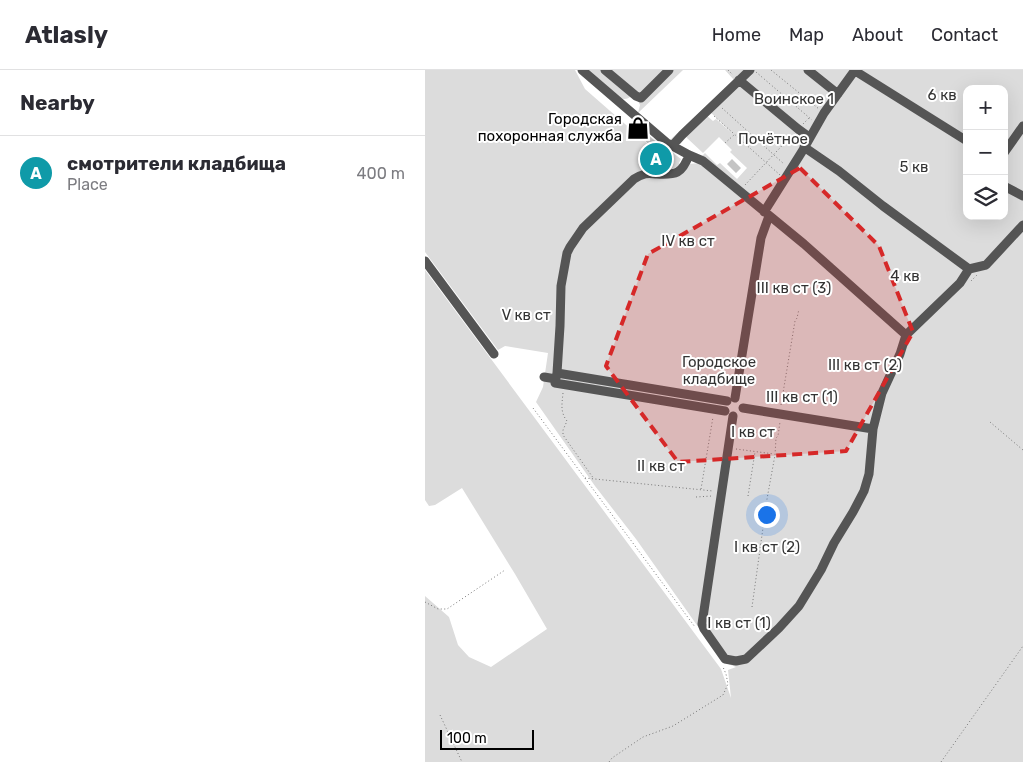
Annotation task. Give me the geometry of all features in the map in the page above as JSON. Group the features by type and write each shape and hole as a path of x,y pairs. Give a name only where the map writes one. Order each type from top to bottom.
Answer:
{"street":[{"path":"582,70 672,146 703,161 837,273 906,335"},
{"path":"605,70 641,98 664,72"},
{"path":"672,146 739,80 752,70"},
{"path":"808,70 838,94"},
{"path":"963,138 855,70 816,125 784,179 767,214 731,400 725,406 729,413 728,448 700,628 705,629 725,659 736,661 746,659 799,606 821,570 864,491 869,474 873,429 882,393 900,354 906,335 959,284 969,269 986,265 1023,226"},
{"path":"739,80 809,137"},
{"path":"1008,147 1023,126"},
{"path":"804,147 839,171 969,269"},
{"path":"544,377 556,376 731,400 738,399 742,402 742,412 738,415 714,409 555,383 556,376 561,286 567,253 570,247 583,228 634,179 648,173 678,173 686,163 689,155"},
{"path":"1008,188 1023,196"},
{"path":"425,261 494,354"},
{"path":"743,408 873,429"}],"path":[{"path":"752,70 816,125"},
{"path":"771,70 824,113"},
{"path":"716,102 790,170"},
{"path":"708,110 784,179"},
{"path":"739,191 798,129"},
{"path":"725,143 734,134"},
{"path":"753,607 785,377 799,309"},
{"path":"564,384 561,410 567,421 563,435 594,479"},
{"path":"533,408 700,628"},
{"path":"701,490 714,409"},
{"path":"990,422 1023,450"},
{"path":"728,448 775,455"},
{"path":"748,496 755,452"},
{"path":"585,478 701,490 721,495"},
{"path":"696,497 721,495"},
{"path":"425,602 438,609 447,609 505,570"},
{"path":"941,762 1023,646"},
{"path":"609,762 643,737 673,726 723,695 728,684 723,667"},
{"path":"440,715 462,762"}],"highlighted area":[{"path":"800,168 879,246 913,332 846,451 678,462 606,366 648,254"}],"green space":[{"path":"425,70 575,70 585,89 657,152 650,159 656,164 662,159 657,154 664,146 681,159 679,163 681,166 668,170 658,166 641,173 637,178 661,176 688,164 701,163 702,156 705,153 717,165 720,163 737,179 747,168 730,152 732,150 719,137 703,153 686,136 706,115 713,121 716,119 734,135 707,109 674,141 670,140 734,80 725,70 1023,70 1023,762 425,762 425,596 449,617 458,645 469,657 491,667 547,629 462,488 435,505 429,506 425,500 425,270 721,669 731,698 728,670 736,667 723,662 536,402 543,387 548,353 505,346 498,350 425,252"},
{"path":"586,70 683,70 638,113 640,105 638,101 631,96 626,99 620,98"}],"building":[{"path":"637,125 661,146 657,151 632,130"},
{"path":"732,159 741,168 736,173 727,164"}],"place":[{"name":"Городская похоронная служба","path":"638,128"},
{"name":"смотрители кладбища","path":"656,159"}],"park label":[{"name":"6 кв","path":"942,95"},
{"name":"Воинское 1","path":"794,99"},
{"name":"Почётное","path":"773,139"},
{"name":"5 кв","path":"914,167"},
{"name":"IV кв ст","path":"688,241"},
{"name":"4 кв","path":"905,276"},
{"name":"III кв ст (3)","path":"794,288"},
{"name":"V кв ст","path":"526,315"},
{"name":"III кв ст (2)","path":"865,365"},
{"name":"Городское кладбище","path":"719,370"},
{"name":"III кв ст (1)","path":"802,397"},
{"name":"I кв ст","path":"753,432"},
{"name":"II кв ст","path":"661,466"},
{"name":"I кв ст (2)","path":"767,547"},
{"name":"I кв ст (1)","path":"739,623"}]}
